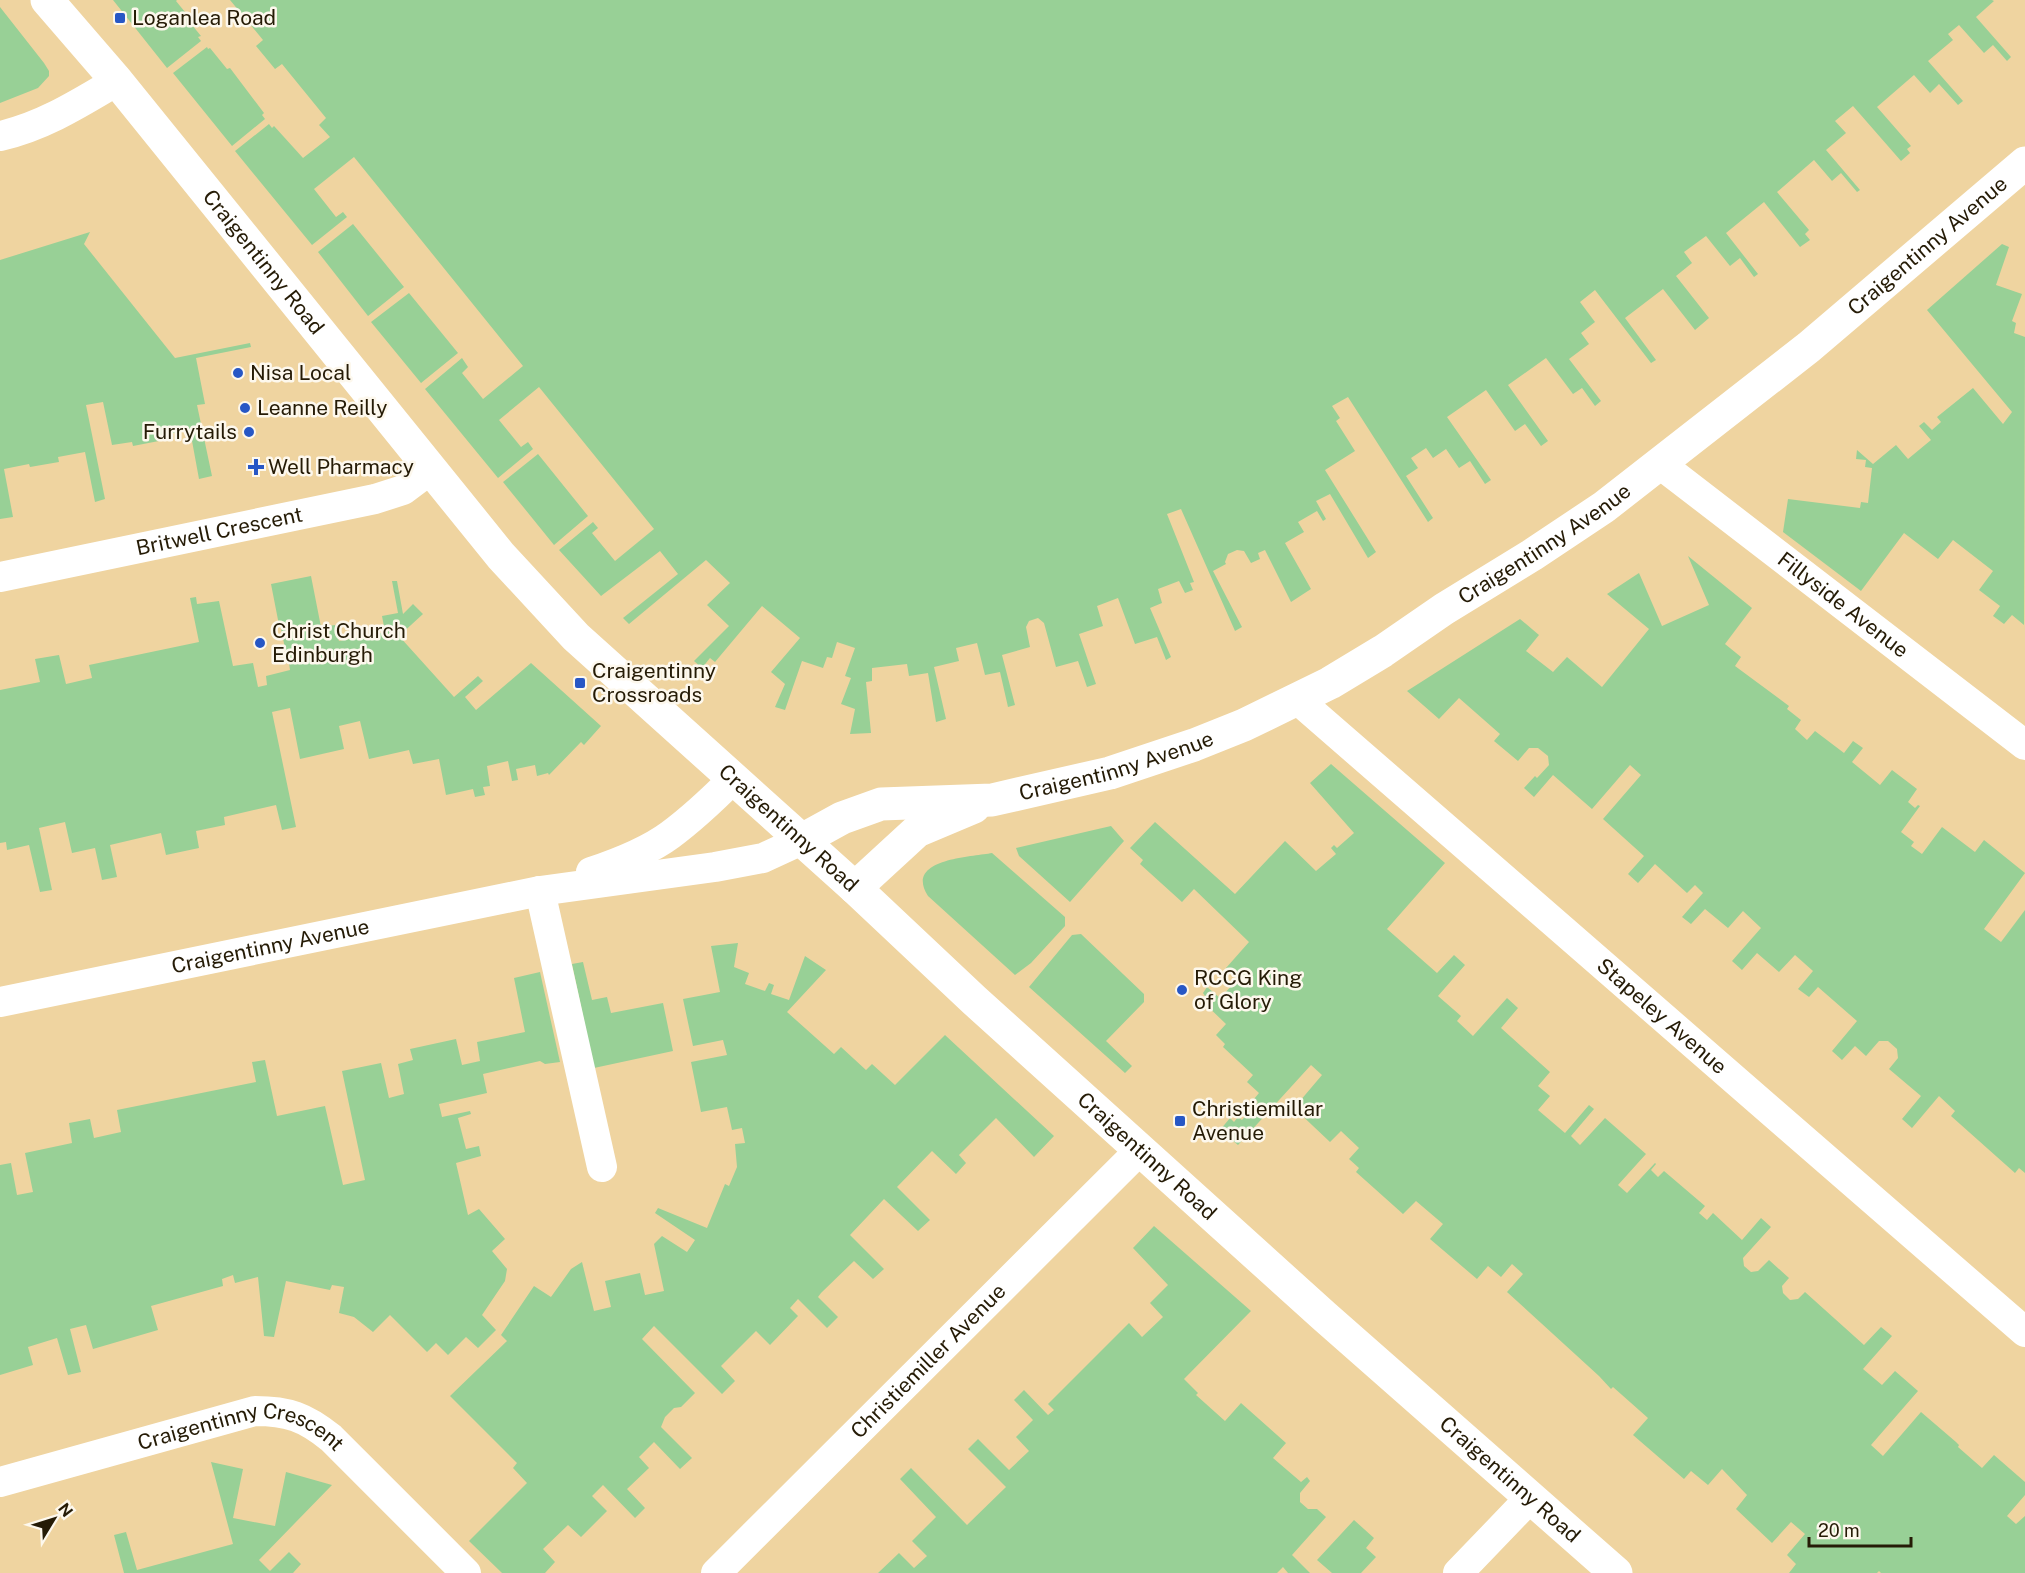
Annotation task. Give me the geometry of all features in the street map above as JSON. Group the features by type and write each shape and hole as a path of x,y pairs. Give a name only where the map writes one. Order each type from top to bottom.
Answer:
{"street":[{"name":"Craigentinny Road","path":"48,0 117,81 501,556 596,657 802,840 974,1000 1324,1316 1616,1573"},
{"path":"0,136 23,131 72,107 117,81"},
{"name":"Craigentinny Avenue","path":"855,888 918,831 992,800 1152,760 1244,725 1298,700 1383,651 1444,609 1604,507 1809,347 2025,164"},
{"name":"Fillyside Avenue","path":"1660,464 2025,745"},
{"name":"Britwell Crescent","path":"0,577 375,500 403,490 431,469"},
{"name":"Stapeley Avenue","path":"1298,700 2025,1332"},
{"name":"Craigentinny Avenue","path":"540,891 624,861 669,836 733,779"},
{"name":"Craigentinny Avenue","path":"0,1002 540,891 715,867 763,858 842,818 881,804 992,800"},
{"path":"540,891 602,1167"},
{"name":"Christiemiller Avenue","path":"716,1573 1140,1150"},
{"name":"Craigentinny Crescent","path":"0,1482 255,1411 277,1411 306,1420 332,1438 466,1573"},
{"path":"1458,1573 1531,1497"}],"green space":[{"path":"113,0 177,0 185,12 183,14 201,36 198,37 201,41 167,68"},
{"path":"230,0 1992,0 1994,1 1976,17 2011,57 2007,61 1993,45 1984,53 1959,25 1948,34 1953,40 1928,61 1963,101 1958,105 1939,84 1930,93 1914,75 1877,107 1911,146 1907,149 1910,153 1901,161 1853,106 1835,121 1846,133 1826,150 1860,190 1857,192 1841,173 1832,181 1814,160 1777,192 1809,230 1805,234 1810,240 1800,247 1764,202 1726,233 1758,274 1754,277 1740,258 1730,266 1706,236 1684,252 1692,263 1676,276 1709,318 1695,330 1663,289 1625,318 1656,360 1651,363 1595,290 1580,302 1595,322 1581,333 1589,344 1569,359 1601,401 1595,406 1582,388 1573,394 1546,358 1508,385 1548,441 1541,446 1525,424 1515,431 1486,390 1447,417 1491,480 1485,484 1470,461 1459,468 1446,449 1433,458 1426,448 1411,458 1418,468 1406,476 1433,518 1428,522 1348,397 1332,406 1340,418 1336,421 1355,451 1325,470 1376,552 1368,558 1330,494 1316,501 1326,519 1323,521 1317,511 1298,522 1304,532 1285,543 1311,589 1291,602 1265,550 1258,553 1260,559 1251,563 1244,551 1237,550 1228,554 1226,564 1213,571 1242,627 1235,631 1181,509 1167,514 1194,582 1190,583 1193,590 1185,593 1179,581 1158,589 1162,603 1150,608 1171,657 1166,660 1157,637 1135,644 1118,598 1097,606 1103,626 1079,634 1096,684 1087,687 1078,661 1056,667 1044,623 1038,618 1029,621 1026,627 1030,647 1002,655 1015,705 1008,707 1000,672 985,675 977,643 956,648 959,661 934,667 946,719 936,722 928,673 909,676 907,664 872,668 872,681 866,682 871,733 850,734 855,709 841,704 851,678 845,676 855,648 837,642 832,658 827,657 823,668 802,661 785,710 775,707 785,684 771,672 800,638 762,606 715,662 710,658 702,668 694,661 729,626 707,605 730,583 706,560 629,624 623,618 678,574 660,551 601,596 559,550 593,522 598,528 592,533 615,561 654,529 539,387 499,420 521,447 528,442 533,449 498,478 425,389 462,358 468,367 462,373 483,399 523,366 354,157 314,189 336,217 343,212 347,217 312,245 235,151 269,124 272,128 274,126 303,158 330,137 319,125 326,118 282,64 275,69 256,46 263,40"},
{"path":"0,7 44,63 49,76 38,88 0,103"},
{"path":"207,47 227,69 230,68 264,113 262,115 265,119 232,146 173,73"},
{"path":"353,224 404,287 368,316 318,252"},
{"path":"90,232 84,244 175,358 250,343 251,347 196,358 205,404 197,405 212,476 199,479 190,430 163,435 164,440 133,446 132,442 112,445 103,402 86,405 105,499 95,502 85,452 58,457 59,462 30,467 29,464 4,469 13,517 0,519 0,260"},
{"path":"2002,244 2009,247 1996,285 2022,294 2012,321 2016,323 2014,333 2025,337 2024,625 2012,615 2004,624 1993,616 2000,606 1979,590 1993,571 1953,540 1938,559 1904,533 1861,591 1783,532 1788,499 1860,508 1861,502 1868,503 1872,468 1865,467 1866,460 1856,459 1857,450 1873,464 1896,445 1908,459 1931,440 1919,426 1924,422 1932,430 1941,422 1937,417 1973,388 2003,424 2012,412 1927,310"},
{"path":"409,293 458,353 421,383 371,322"},
{"path":"538,454 588,516 554,545 503,482"},
{"path":"1688,556 1752,608 1725,644 1741,657 1735,666 1789,706 1787,709 1801,720 1795,729 1807,740 1815,731 1844,753 1853,741 1863,748 1852,762 1880,785 1892,770 1917,789 1908,802 1915,808 1920,806 1901,832 1914,842 1911,846 1922,854 1942,827 1975,852 1984,840 2025,873 1984,929 2001,942 2025,910 2025,1173 2019,1168 2015,1173 1951,1116 1955,1111 1939,1096 1912,1128 1902,1119 1921,1096 1889,1069 1898,1058 1897,1049 1888,1041 1879,1041 1866,1056 1855,1046 1842,1060 1832,1051 1857,1021 1818,987 1809,997 1798,989 1813,971 1795,955 1779,972 1757,953 1742,970 1732,961 1761,928 1743,911 1728,928 1705,909 1691,924 1682,917 1703,893 1695,885 1687,893 1655,864 1638,883 1628,874 1644,856 1603,819 1641,775 1630,765 1592,809 1553,775 1534,797 1524,788 1549,765 1548,756 1538,748 1529,748 1518,761 1494,741 1500,734 1459,698 1439,719 1407,691 1520,619 1539,635 1526,651 1553,672 1567,657 1602,687 1649,629 1607,594 1639,573 1662,626 1709,605"},
{"path":"311,576 321,627 335,625 339,641 385,632 382,616 398,613 392,581 397,581 403,614 413,604 423,614 399,636 454,697 478,676 483,681 465,697 476,710 531,663 601,726 584,745 581,742 549,775 548,773 537,776 535,765 516,769 518,780 512,781 508,761 487,766 490,786 483,787 485,795 475,797 473,789 446,795 439,759 413,764 409,750 369,759 360,721 339,726 344,749 300,759 290,708 272,712 296,827 282,830 276,805 224,817 225,825 196,831 199,848 166,855 161,833 110,845 117,877 102,880 95,848 72,853 65,822 39,828 52,890 40,892 29,845 7,850 6,842 0,843 0,690 40,682 35,659 59,655 66,684 92,678 89,665 199,642 190,598 196,597 197,604 219,601 233,666 253,663 258,687 267,685 266,676 290,670 288,656 291,655 290,652 286,653 281,629 284,628 284,624 279,625 271,584"},
{"path":"1331,764 1445,863 1387,929 1437,973 1454,955 1465,965 1438,996 1461,1016 1457,1021 1473,1036 1507,998 1518,1008 1501,1028 1550,1072 1538,1086 1550,1096 1538,1110 1565,1133 1589,1105 1594,1109 1571,1136 1580,1145 1605,1118 1646,1154 1618,1185 1627,1193 1655,1163 1651,1170 1658,1177 1664,1171 1705,1206 1699,1213 1707,1220 1713,1213 1742,1240 1761,1218 1771,1227 1743,1258 1744,1266 1751,1272 1758,1271 1769,1260 1789,1278 1782,1286 1783,1293 1790,1300 1798,1299 1805,1292 1864,1345 1881,1327 1892,1336 1863,1369 1882,1385 1895,1371 1918,1391 1871,1445 1883,1456 1921,1412 1982,1468 1994,1455 2025,1482 2025,1495 2007,1516 2016,1524 2025,1516 2025,1573 1881,1573 1879,1571 1877,1573 1789,1573 1796,1564 1787,1555 1805,1534 1791,1522 1772,1543 1736,1509 1747,1495 1722,1469 1708,1485 1691,1471 1684,1479 1633,1435 1648,1418 1613,1387 1611,1389 1507,1292 1523,1274 1512,1264 1501,1277 1488,1266 1477,1279 1430,1239 1443,1224 1416,1201 1403,1214 1356,1172 1359,1168 1349,1159 1359,1148 1341,1131 1330,1142 1294,1108 1322,1075 1311,1065 1238,1145 1220,1130 1230,1118 1234,1122 1238,1117 1242,1120 1258,1102 1254,1099 1259,1093 1247,1082 1253,1075 1223,1047 1225,1044 1216,1035 1226,1024 1201,1000 1205,996 1203,993 1207,987 1220,998 1238,979 1226,968 1249,942 1194,889 1182,902 1140,864 1143,860 1130,848 1155,822 1235,894 1285,841 1316,871 1336,854 1331,848 1334,845 1337,848 1354,833 1310,783"},
{"path":"1111,826 1124,841 1070,902 1019,856 1016,848"},
{"path":"992,853 1065,917 1065,926 1031,963 1015,975 928,896 923,884 925,874 932,867 943,862"},
{"path":"1081,934 1144,994 1144,1002 1106,1041 1132,1066 1125,1073 1029,987 1072,935"},
{"path":"738,943 734,967 749,973 745,984 765,991 769,983 774,985 771,994 789,1000 805,956 826,970 787,1012 834,1054 841,1047 866,1070 872,1064 895,1085 945,1035 1054,1136 1034,1157 996,1118 959,1155 966,1163 956,1174 932,1151 897,1187 930,1220 918,1231 884,1199 850,1235 884,1269 873,1279 854,1261 821,1293 818,1297 838,1317 827,1328 798,1299 790,1308 798,1316 770,1345 756,1331 721,1366 735,1381 722,1394 654,1326 642,1339 695,1393 681,1407 674,1408 665,1417 661,1427 692,1458 680,1469 654,1442 639,1457 649,1468 627,1489 645,1508 635,1518 603,1485 592,1496 607,1511 581,1537 568,1525 543,1549 555,1562 545,1573 502,1573 469,1541 527,1483 513,1468 517,1463 450,1396 507,1341 501,1335 534,1286 551,1297 571,1269 582,1262 594,1311 611,1307 605,1281 640,1273 645,1295 664,1291 654,1244 662,1236 687,1252 695,1240 655,1213 658,1208 707,1228 725,1184 729,1186 737,1167 735,1144 745,1143 742,1128 732,1130 727,1107 701,1112 691,1062 727,1055 723,1040 693,1046 683,999 720,992 711,946"},
{"path":"583,962 592,1000 607,997 611,1013 663,1003 673,1051 594,1068 572,964"},
{"path":"540,972 560,1062 545,1064 540,1061 483,1074 487,1093 439,1104 442,1117 470,1111 471,1114 458,1118 466,1149 479,1146 481,1156 456,1163 468,1215 479,1209 505,1239 492,1251 507,1269 505,1281 482,1315 496,1330 478,1348 466,1337 448,1355 436,1343 427,1352 390,1315 373,1332 354,1317 339,1313 344,1287 332,1285 330,1290 286,1281 274,1337 264,1336 258,1277 235,1283 233,1275 222,1279 223,1286 151,1306 158,1330 93,1349 86,1325 70,1329 81,1372 68,1375 57,1338 28,1347 33,1365 0,1375 0,1165 11,1163 17,1195 33,1192 25,1153 72,1143 69,1123 90,1119 94,1138 121,1132 117,1110 256,1082 252,1062 265,1060 277,1116 325,1106 343,1185 365,1180 342,1071 381,1063 389,1098 404,1094 398,1064 413,1060 410,1049 456,1039 462,1065 480,1061 477,1042 525,1032 514,978"},
{"path":"1154,1226 1251,1311 1184,1379 1198,1393 1196,1395 1225,1421 1241,1403 1286,1443 1273,1458 1301,1482 1307,1477 1310,1481 1300,1493 1300,1502 1308,1509 1317,1509 1326,1517 1292,1555 1310,1573 1288,1573 1283,1567 1277,1573 878,1573 899,1553 914,1568 927,1556 912,1541 936,1517 900,1479 911,1468 967,1525 1006,1487 968,1449 978,1439 1009,1470 1029,1451 1016,1437 1033,1420 1014,1400 1024,1390 1048,1415 1054,1410 1048,1404 1129,1323 1142,1337 1163,1317 1150,1303 1168,1285 1133,1248"},
{"path":"211,1462 243,1469 233,1518 275,1526 286,1472 332,1485 259,1560 270,1571 289,1552 301,1564 293,1573 124,1573 114,1535 126,1532 137,1570 233,1544"},
{"path":"1354,1520 1374,1538 1366,1548 1376,1557 1361,1573 1332,1573 1317,1560"}],"place":[{"name":"Loganlea Road","path":"120,18"},
{"name":"Nisa Local","path":"238,373"},
{"name":"Leanne Reilly","path":"245,408"},
{"name":"Furrytails","path":"249,432"},
{"name":"Well Pharmacy","path":"256,467"},
{"name":"Christ Church Edinburgh","path":"260,643"},
{"name":"Craigentinny Crossroads","path":"580,683"},
{"name":"RCCG King of Glory","path":"1182,990"},
{"name":"Christiemillar Avenue","path":"1180,1121"}]}
